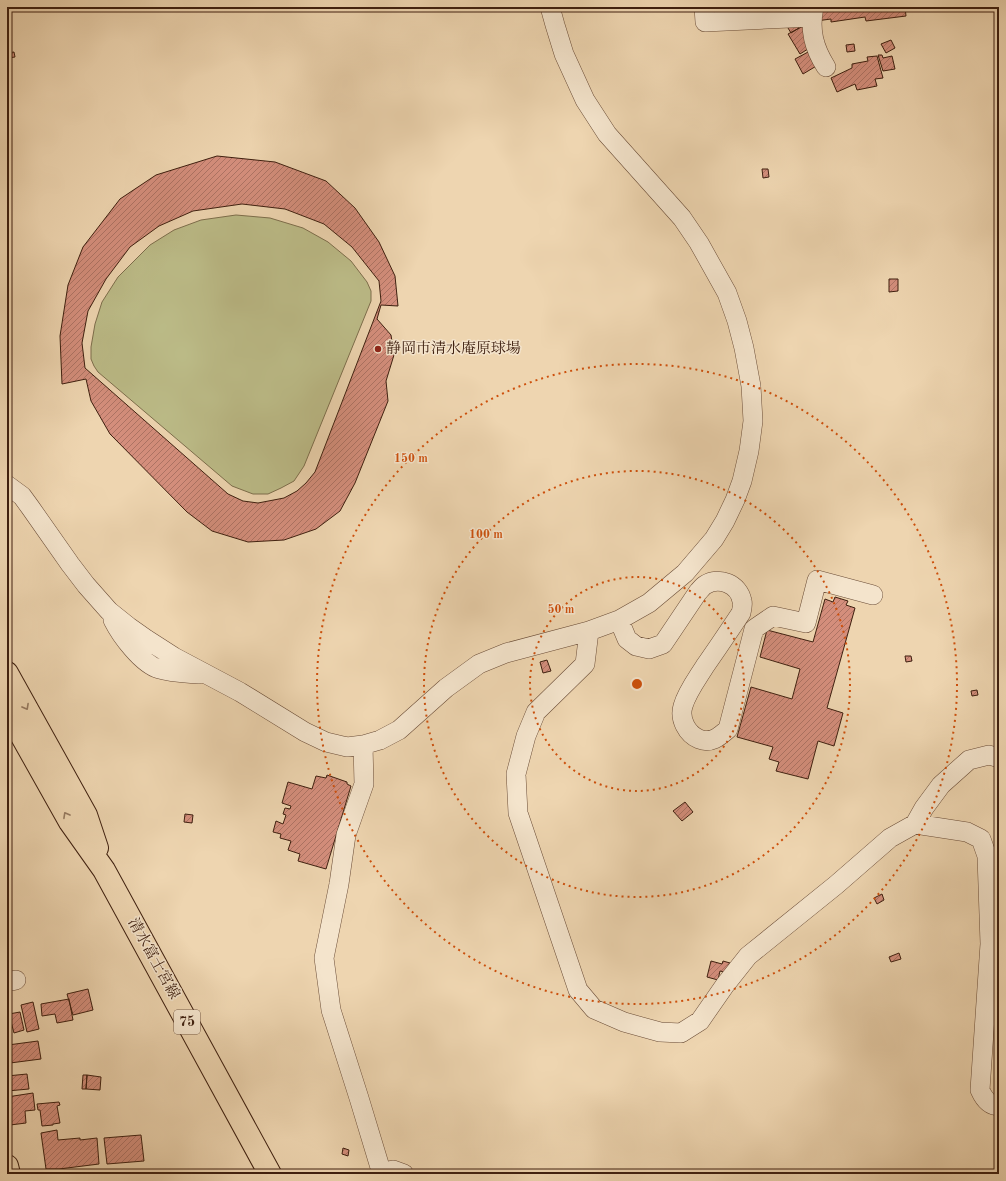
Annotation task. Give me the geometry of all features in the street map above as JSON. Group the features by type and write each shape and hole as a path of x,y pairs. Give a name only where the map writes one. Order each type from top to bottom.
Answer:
{"main road":[{"name":"清水富士宮線","path":"7,673 86,815 104,870"},
{"name":"清水富士宮線","path":"7,710 70,822 104,870 270,1174"},
{"path":"7,1166 9,1174"}],"street":[{"path":"7,485 22,496 70,564 109,610 146,639 174,657 240,692 305,732 326,742 347,746 363,745 380,740 399,730 446,688 479,664 506,653 589,631 619,620 649,603 685,573 714,539 725,521 742,481 749,451 753,421 751,386 744,348 737,321 727,293 699,243 682,218 608,134 585,100 564,54 550,7"},
{"path":"704,7 705,22 813,12 814,43 826,67"},
{"path":"619,620 627,639 636,646 650,649 663,644 698,592 705,585 718,581 730,583 738,591 742,601 741,613 690,690 682,708 683,722 689,733 697,739 705,742 718,738 728,729 754,628 773,616 806,623 817,580 874,595"},
{"path":"589,631 585,664 536,712 526,736 516,774 518,813 578,990 594,1009 624,1022 660,1032 681,1033 700,1021 725,985 748,956 836,885 890,838 916,824 924,808 941,785 969,760 989,755 999,758"},
{"path":"363,745 364,784 346,835 339,884 324,958 331,1010 382,1174 393,1170 404,1174"},
{"path":"916,824 967,832 981,839 987,856 990,944 980,1090 984,1100 994,1106 999,1106"}],"green space":[{"path":"236,215 270,218 303,228 328,242 351,261 367,282 371,291 371,301 304,466 294,481 268,494 253,494 232,486 98,372 91,359 91,347 95,324 102,302 118,277 150,245 174,230 201,220"}],"building":[{"path":"819,7 905,7 906,16 866,21 865,17 831,22 831,19 816,21"},
{"path":"794,19 799,28 791,33 785,23"},
{"path":"805,25 811,47 800,54 788,34"},
{"path":"891,40 895,48 886,53 881,44"},
{"path":"854,44 855,51 847,52 846,45"},
{"path":"810,51 818,65 803,74 795,59"},
{"path":"14,52 15,57 8,58 7,53"},
{"path":"878,55 882,55 883,58 892,56 895,69 883,71"},
{"path":"877,56 883,78 875,79 877,86 857,90 855,84 837,92 831,78 852,68 852,64 868,61 867,57"},
{"name":"静岡市清水庵原球場","path":"217,156 275,162 326,181 355,208 379,242 395,276 398,306 381,305 377,319 391,335 394,355 386,381 388,401 355,483 340,511 316,529 284,540 248,542 212,531 187,512 110,434 91,401 86,379 62,384 60,336 68,285 83,247 120,199 156,175","holes":["242,204 285,209 324,224 352,247 379,281 381,301 315,472 297,491 284,498 258,503 243,501 228,494 85,368 82,343 88,311 106,279 130,247 159,226 193,211"]},
{"path":"762,169 768,169 769,177 763,178"},
{"path":"889,279 898,279 898,291 889,292"},
{"path":"835,597 848,601 846,605 855,608 827,708 843,713 834,746 818,741 808,779 776,771 779,762 769,759 773,747 737,737 751,687 792,699 800,669 760,657 767,630 813,642 825,599 833,602"},
{"path":"905,656 911,656 912,661 906,662"},
{"path":"547,660 551,671 543,673 540,662"},
{"path":"977,690 978,695 972,696 971,691"},
{"path":"327,775 347,782 347,784 351,786 326,869 298,861 300,854 288,850 291,841 280,838 281,834 273,832 276,821 283,824 286,815 283,814 285,808 290,809 291,806 282,803 288,782 312,789 316,776 326,778"},
{"path":"685,802 693,812 682,821 673,811"},
{"path":"185,814 193,815 192,823 184,822"},
{"path":"882,894 884,900 877,904 874,898"},
{"path":"899,953 901,959 891,962 889,957"},
{"path":"711,961 722,964 723,961 730,963 724,972 720,971 718,980 707,977"},
{"path":"88,989 93,1010 73,1015 67,994"},
{"path":"69,999 73,1020 57,1023 55,1014 42,1016 41,1004"},
{"path":"33,1002 39,1029 27,1032 21,1005"},
{"path":"20,1012 24,1030 14,1033 9,1014"},
{"path":"38,1041 41,1059 10,1063 8,1045"},
{"path":"27,1074 29,1089 7,1091 7,1076"},
{"path":"83,1075 87,1075 86,1089 82,1089"},
{"path":"87,1075 101,1077 100,1090 86,1089"},
{"path":"33,1093 35,1110 25,1111 26,1123 10,1125 9,1114 7,1114 7,1097"},
{"path":"59,1102 60,1105 57,1106 60,1123 42,1126 40,1110 38,1110 37,1104"},
{"path":"57,1130 58,1140 97,1138 99,1164 59,1169 46,1169 41,1133"},
{"path":"141,1135 144,1161 107,1164 104,1138"},
{"path":"343,1148 349,1150 348,1156 342,1154"}],"place":[{"name":"静岡市清水庵原球場","path":"378,349"}]}
